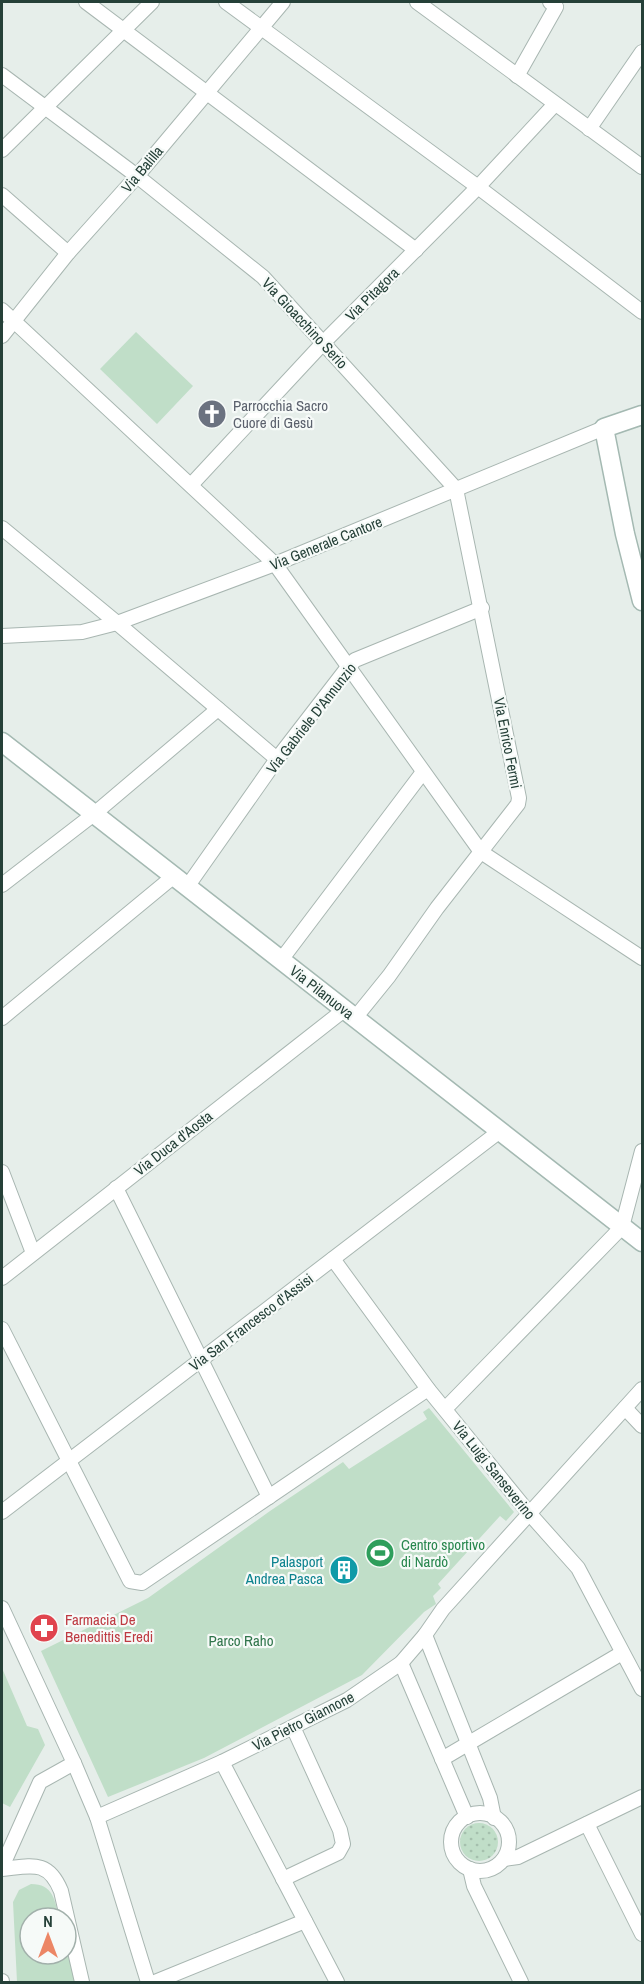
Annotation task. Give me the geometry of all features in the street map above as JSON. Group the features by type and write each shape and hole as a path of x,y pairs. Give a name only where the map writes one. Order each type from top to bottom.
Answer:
{"street":[{"path":"86,2 416,250"},
{"path":"2,150 152,2"},
{"path":"226,2 478,187 642,312"},
{"name":"Via Balilla","path":"2,336 68,253 137,176 283,2"},
{"path":"417,2 642,167"},
{"path":"517,76 556,7 550,2"},
{"path":"589,129 642,52"},
{"name":"Via Gioacchino Serio","path":"2,75 137,176 263,277 456,489"},
{"name":"Via Pitagora","path":"191,485 324,342 478,187 555,104"},
{"path":"2,195 68,253"},
{"path":"2,310 275,564 481,852 642,958"},
{"name":"Via Generale Cantore","path":"2,636 82,632 117,623 275,564 604,428 642,415"},
{"path":"604,428 625,534 642,601"},
{"name":"Via Enrico Fermi","path":"350,1014 389,976 437,908 518,804 519,798 482,608 456,489"},
{"path":"2,528 277,759"},
{"name":"Via Gabriele D'Annunzio","path":"2,1018 180,881 355,660 482,608"},
{"path":"2,885 94,814 218,709"},
{"name":"Via Pilanuova","path":"2,742 642,1242"},
{"path":"281,960 423,772"},
{"name":"Via Duca d'Aosta","path":"2,1278 116,1188 350,1014"},
{"name":"Via San Francesco d'Assisi","path":"2,1512 500,1131"},
{"path":"445,1409 622,1227 642,1151"},
{"path":"2,1172 33,1253"},
{"path":"116,1188 268,1497"},
{"name":"Via Luigi Sanseverino","path":"333,1259 428,1389 578,1569 642,1689"},
{"path":"2,1329 69,1461 136,1582 268,1497 428,1389"},
{"name":"Via Pietro Giannone","path":"97,1817 222,1762 347,1700 401,1663 425,1635 442,1609 642,1389"},
{"path":"625,1408 642,1426"},
{"path":"2,1608 97,1817 148,1983"},
{"path":"425,1635 490,1798 494,1818"},
{"path":"442,1759 622,1653"},
{"path":"401,1663 467,1817"},
{"path":"284,1879 338,1852 343,1844 340,1830 293,1727"},
{"path":"222,1762 337,1983"},
{"path":"74,1763 40,1782 2,1868 27,1866 44,1868 55,1877 61,1891 82,1983"},
{"path":"504,1859 518,1857 642,1797"},
{"path":"476,1814 485,1814 494,1818 507,1832 508,1850 504,1859 489,1870 470,1869 455,1858 451,1839 454,1830 467,1817 476,1814"},
{"path":"587,1824 642,1934"},
{"path":"470,1869 474,1886 521,1983"},
{"path":"154,1983 305,1921"}],"green space":[{"path":"136,332 193,386 157,424 100,369"},
{"name":"Parco Raho","path":"429,1408 514,1512 506,1521 500,1516 438,1584 441,1588 433,1596 436,1604 424,1612 362,1675 204,1758 108,1797 41,1651 148,1598 343,1462 349,1469 427,1419 423,1412"},
{"path":"2,1668 27,1726 38,1729 45,1745 10,1807 2,1803"},
{"path":"479,1823 492,1829 498,1842 492,1855 479,1861 466,1855 460,1842 466,1829"},
{"path":"31,1884 44,1887 52,1894 56,1906 18,1906 18,1966 71,1966 75,1982 17,1982 13,1902 19,1890"}],"place":[{"name":"Parrocchia Sacro Cuore di Gesù","path":"212,414"},
{"name":"Centro sportivo di Nardò","path":"380,1553"},
{"name":"Palasport Andrea Pasca","path":"344,1570"},
{"name":"Farmacia De Benedittis Eredi","path":"44,1628"}]}
